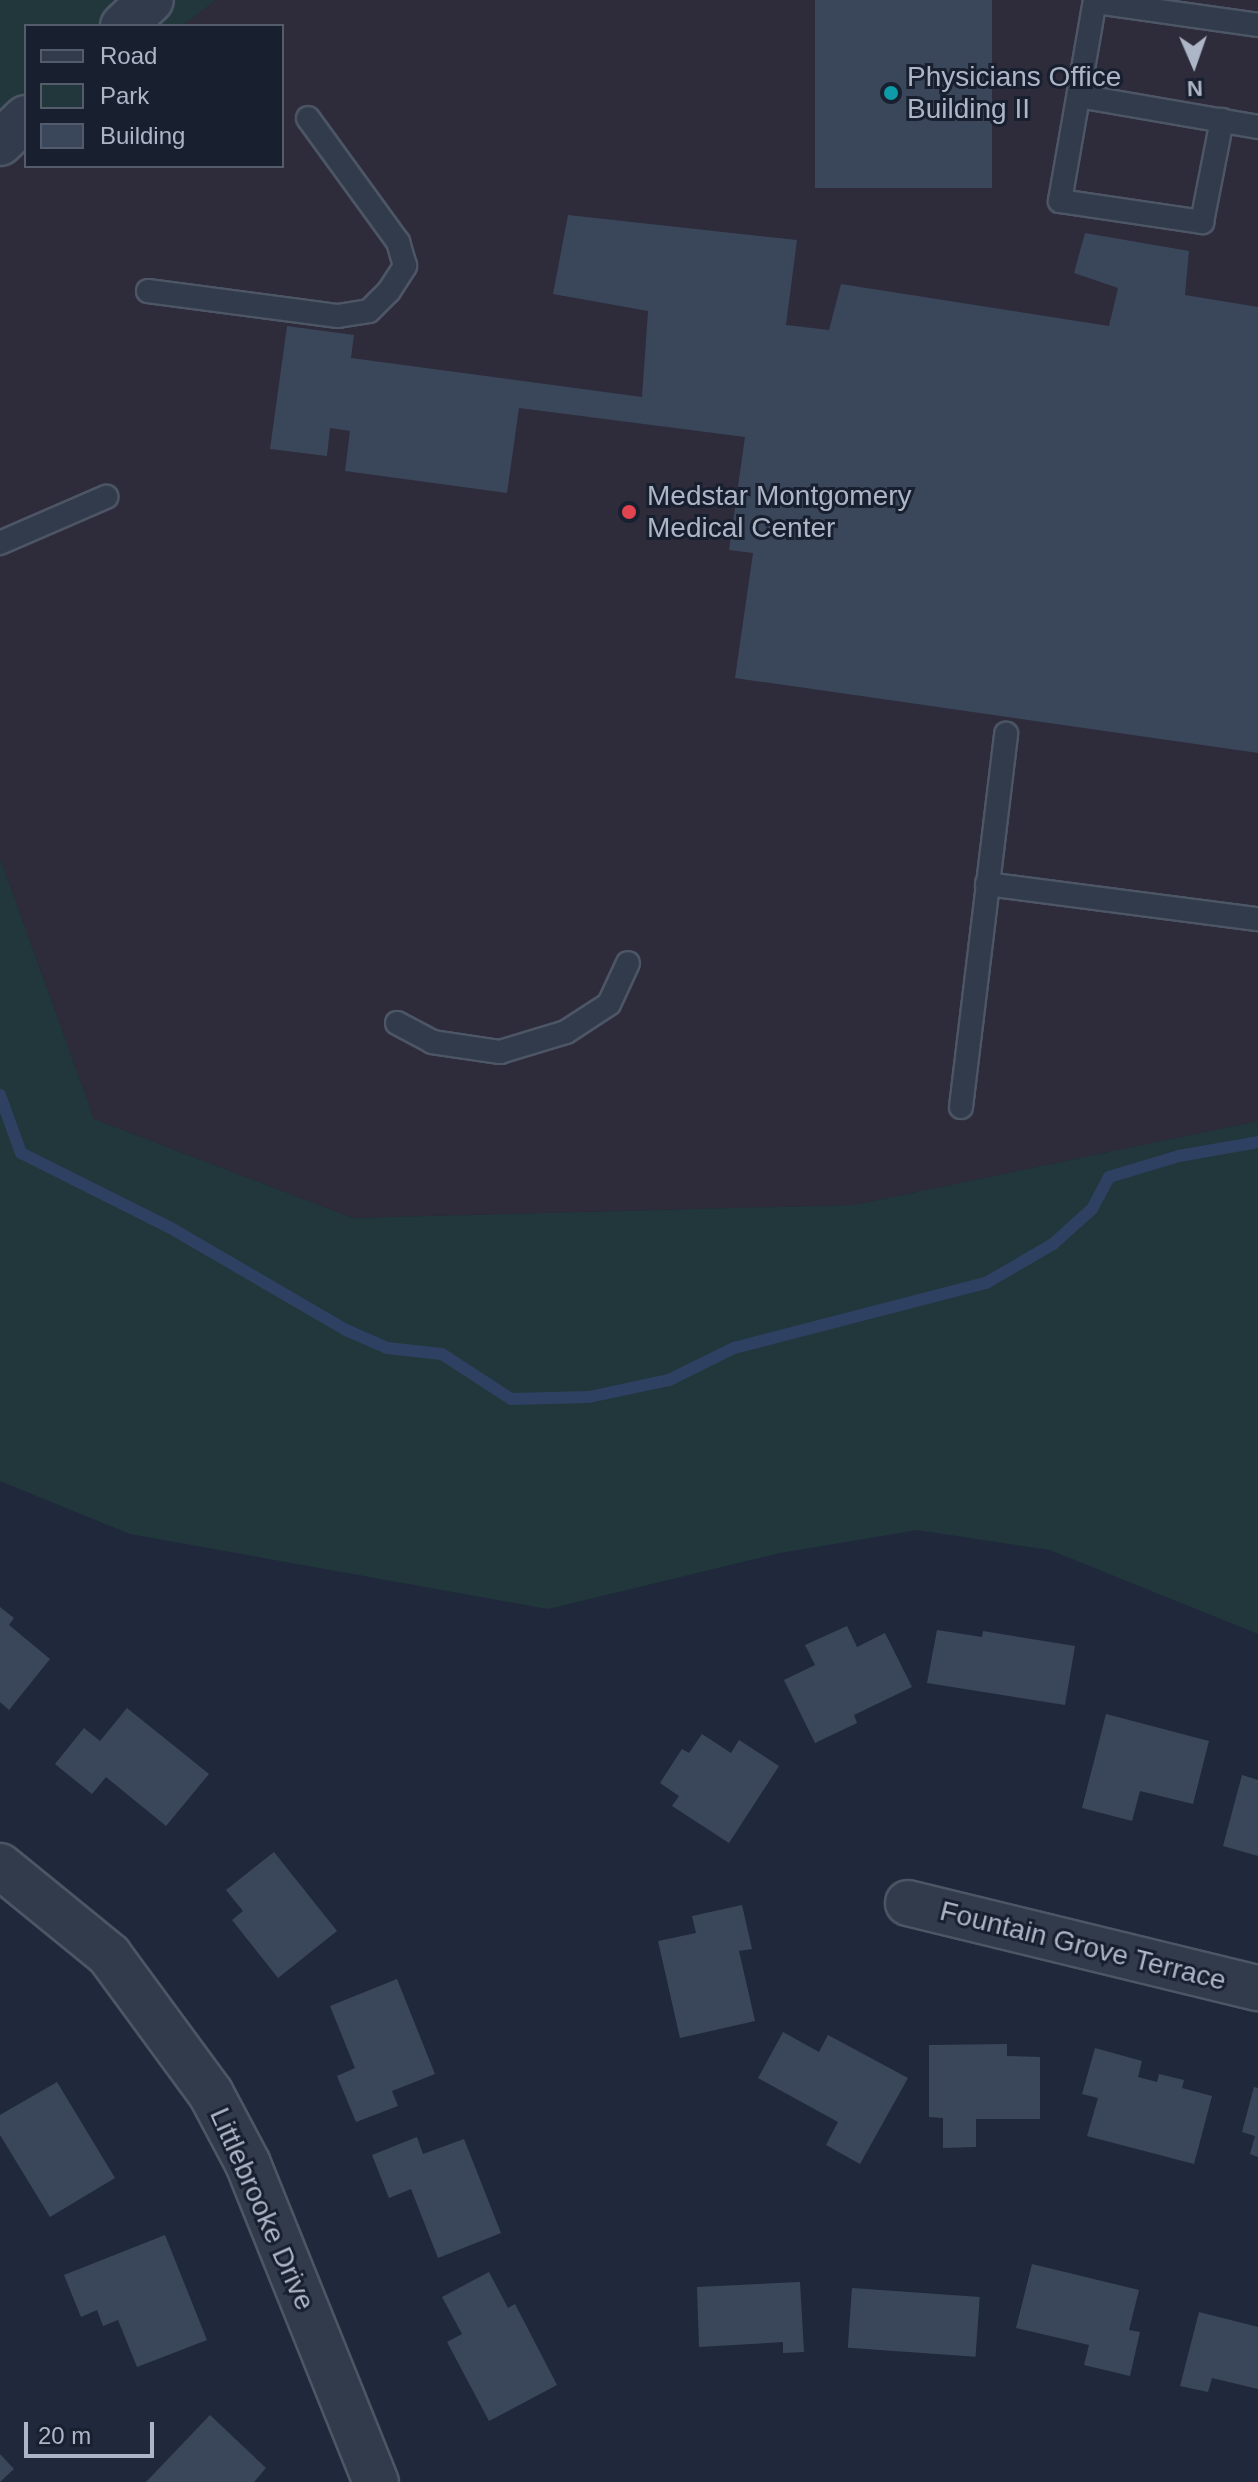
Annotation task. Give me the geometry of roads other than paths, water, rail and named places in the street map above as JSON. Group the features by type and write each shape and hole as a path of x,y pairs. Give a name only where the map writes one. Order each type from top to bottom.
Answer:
{"street":[{"path":"125,24 151,0"},
{"path":"0,143 24,120"},
{"name":"Littlebrooke Drive","path":"0,1866 109,1955 174,2037 211,2094 248,2164 376,2482"},
{"name":"Fountain Grove Terrace","path":"908,1903 1258,1988"}],"lane":[{"path":"1222,120 1202,222 1060,201 1095,1 1247,16"},
{"path":"1079,96 1258,127"},
{"path":"148,291 338,316 369,311 389,291 405,266 398,242 308,118"},
{"path":"0,543 106,497"},
{"path":"961,1107 1006,734"},
{"path":"987,884 1258,919"},
{"path":"397,1023 432,1042 500,1052 566,1032 609,1004 628,963"}],"waterway":[{"path":"0,1095 21,1153 169,1227 346,1330 387,1348 442,1354 511,1399 589,1397 669,1380 734,1348 986,1283 1053,1244 1092,1209 1109,1177 1179,1156 1258,1142"}],"place":[{"name":"Physicians Office Building II","path":"891,93"},
{"name":"Medstar Montgomery Medical Center","path":"629,512"}]}
